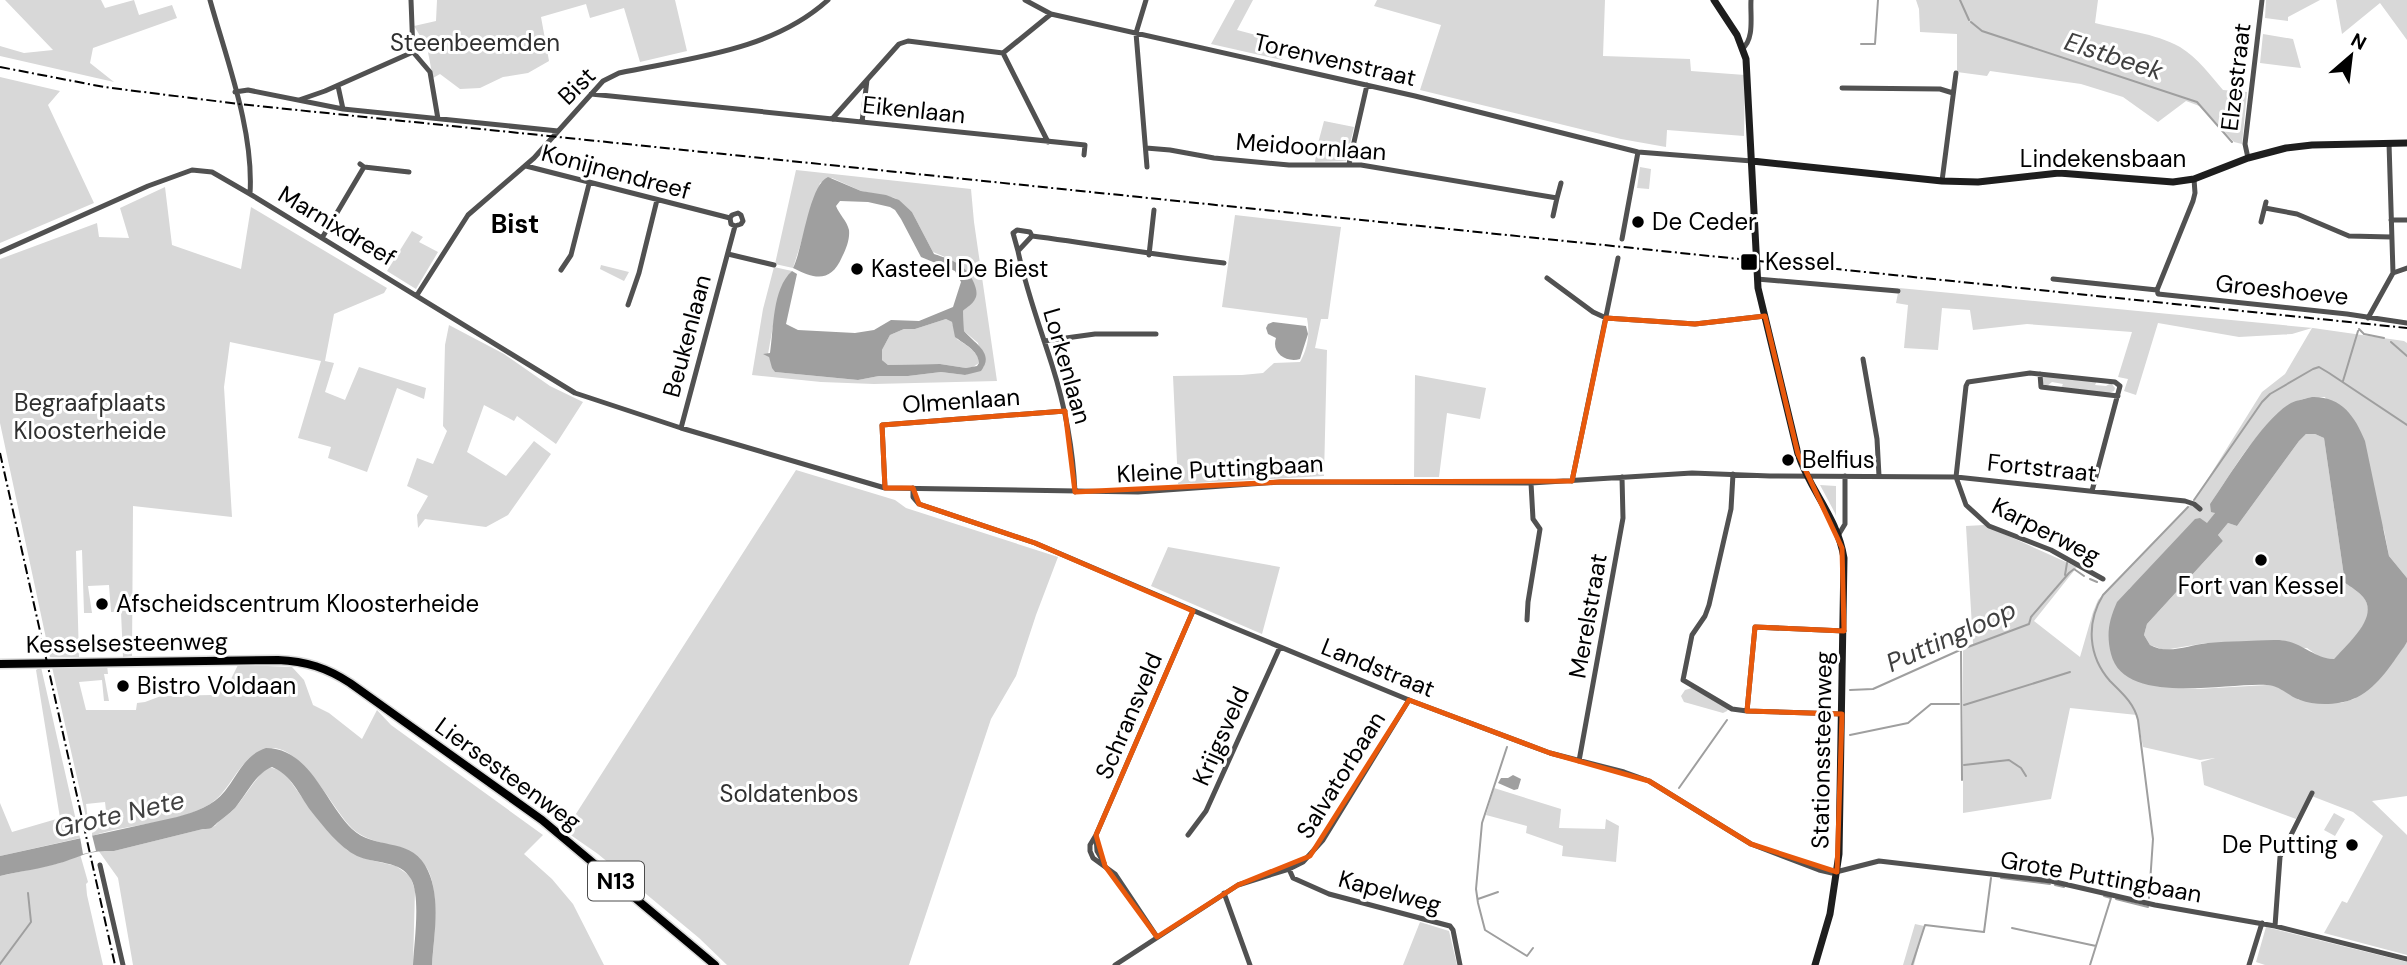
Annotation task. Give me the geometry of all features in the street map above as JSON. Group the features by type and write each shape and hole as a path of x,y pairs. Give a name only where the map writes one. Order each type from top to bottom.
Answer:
{"main road":[{"name":"Liersesteenweg","path":"255,661 291,660 308,663 350,683 542,820 715,965"},
{"name":"Kesselsesteenweg","path":"0,664 255,661"}],"street":[{"path":"210,0 245,134 250,194"},
{"path":"411,0 413,51 430,72 438,119"},
{"name":"Bist","path":"417,295 468,215 526,166 603,81 619,73 755,43 806,17 828,0"},
{"name":"Torenvenstraat","path":"1026,0 1051,13 1367,85 1638,152 1752,161"},
{"path":"1146,0 1136,33 1147,167"},
{"name":"Stationssteenweg","path":"1714,0 1737,35 1748,70 1757,279 1765,316 1798,454 1839,534 1845,573 1839,854 1830,914 1815,965"},
{"path":"1742,48 1747,46 1750,38 1751,0"},
{"name":"Elzestraat","path":"2248,158 2245,144 2262,0"},
{"path":"832,119 899,44 908,41 1003,53 1051,13"},
{"path":"299,100 338,86 413,51"},
{"path":"1003,53 1048,142"},
{"path":"1942,181 1956,73"},
{"path":"862,122 867,80"},
{"path":"1349,164 1367,85"},
{"path":"338,86 343,109"},
{"path":"1842,88 1940,89 1953,93"},
{"path":"235,92 248,90 343,109 558,131"},
{"name":"Eikenlaan","path":"591,94 1085,145 1084,155"},
{"path":"1031,140 1040,126"},
{"path":"2368,318 2393,273 2389,143"},
{"name":"Lindekensbaan","path":"1752,161 1942,181 1978,182 2059,173 2156,182 2194,179 2248,158 2286,148 2407,143"},
{"name":"Meidoornlaan","path":"1146,148 1289,165 1349,164 1557,198"},
{"path":"1622,240 1638,152"},
{"path":"322,238 362,165 409,172"},
{"name":"Konijnendreef","path":"526,166 730,218"},
{"name":"Marnixdreef","path":"0,251 148,186 192,170 212,172 568,389 590,399 646,416"},
{"path":"2157,290 2193,201 2194,179"},
{"path":"1553,216 1561,183"},
{"path":"561,270 571,255 589,184"},
{"path":"628,305 657,201"},
{"path":"2262,222 2265,205 2297,214 2349,236 2391,237"},
{"path":"1149,255 1154,210"},
{"path":"735,213 741,215 743,223 735,226 731,224 730,218 735,213"},
{"path":"2391,220 2407,220"},
{"name":"Beukenlaan","path":"681,428 735,226"},
{"path":"1018,251 1014,230 1030,232 1032,236 1149,255 1224,263"},
{"path":"1018,251 1032,236"},
{"name":"Lorkenlaan","path":"1018,251 1024,279 1065,411 1074,463 1075,492"},
{"name":"Beukenlaan","path":"728,254 775,265"},
{"path":"1572,481 1618,258"},
{"path":"2393,273 2407,268"},
{"path":"1547,278 1587,308 1606,318 1695,324 1765,316"},
{"path":"1757,279 1898,291"},
{"name":"Groeshoeve","path":"2053,279 2157,290 2158,294 2193,299 2322,311 2407,323"},
{"path":"1044,341 1095,334 1156,334"},
{"path":"1863,359 1877,439 1879,476"},
{"path":"2040,373 2040,387 2118,396"},
{"path":"1956,477 1968,382 2040,373 2115,382 2120,386 2092,491"},
{"name":"Olmenlaan","path":"885,488 881,425 1065,411"},
{"name":"Kleine Puttingbaan","path":"646,416 885,488 1138,492 1307,481 1531,483 1692,472 1807,476"},
{"path":"1733,474 1731,509 1709,605 1692,635 1683,680 1732,709 1842,714"},
{"name":"Fortstraat","path":"1807,476 1956,477 2185,501 2199,508"},
{"name":"Stationssteenweg","path":"1839,534 1845,523 1845,476"},
{"name":"Merelstraat","path":"1579,761 1623,518 1622,477"},
{"name":"Karperweg","path":"1956,477 1966,505 1989,526 2051,550 2103,579"},
{"path":"1527,620 1540,529 1533,519 1531,483"},
{"name":"Landstraat","path":"913,488 913,498 919,504 1035,542 1409,700 1550,753 1649,781 1751,844 1828,873 1837,872"},
{"name":"Schransveld","path":"1157,937 1115,874 1093,858 1090,845 1194,611"},
{"path":"1747,711 1755,627 1843,631"},
{"name":"Krijgsveld","path":"1188,835 1215,794 1280,647"},
{"name":"Salvatorbaan","path":"1115,965 1224,893 1255,878 1289,869 1310,856 1323,840 1409,700"},
{"path":"2275,926 2280,857 2312,793"},
{"name":"Grote Puttingbaan","path":"1837,872 1879,861 2051,881 2155,905 2262,923 2407,959"},
{"path":"100,865 123,965"},
{"name":"Kapelweg","path":"1289,869 1293,878 1329,894 1450,926 1460,965"},
{"path":"1224,893 1250,965"},
{"path":"2249,965 2262,923"}],"highlighted area":[{"path":"1765,316 1798,454 1842,548 1844,631 1755,627 1747,711 1842,714 1837,872 1751,844 1649,781 1550,753 1409,700 1310,856 1238,885 1157,937 1105,866 1096,835 1193,611 1035,543 919,504 913,488 885,488 882,425 1065,411 1075,492 1280,482 1572,481 1606,318 1695,324"}],"green space":[{"path":"5,0 101,0 105,8 134,0 139,15 172,5 177,18 93,48 90,63 114,82 0,56 0,46 24,53 53,50"},
{"name":"Steenbeemden","path":"437,0 675,0 687,51 640,62 624,8 590,18 586,4 541,17 549,61 528,73 503,77 480,88 460,89 440,74 433,78 427,47 414,26 436,21"},
{"path":"1235,0 1253,0 1237,30 1286,43 1282,60 1211,44"},
{"path":"1377,0 1605,0 1603,56 1690,59 1691,71 1745,75 1744,136 1667,130 1666,147 1621,139 1420,90 1441,25 1374,6"},
{"path":"1916,0 2098,0 2095,23 2170,42 2192,56 2223,90 2247,92 2242,144 2234,142 2202,107 2186,101 2158,122 2123,97 2081,84 1990,71 1987,76 1957,72 1957,34 1920,32"},
{"path":"2266,0 2320,0 2288,17 2288,21 2265,18"},
{"path":"2336,0 2407,0 2407,40 2380,3 2342,34"},
{"path":"2263,34 2293,39 2301,68 2260,63"},
{"path":"0,77 60,91 48,105 94,203 0,243"},
{"path":"1324,121 1354,127 1346,161 1315,162"},
{"path":"1640,167 1651,169 1649,189 1637,188"},
{"path":"796,170 971,189 997,381 874,384 752,375 763,309 774,267 792,271 783,284 777,304 768,354 775,372 858,380 941,372 965,375 984,367 978,343 964,331 963,311 973,302 976,294 945,257 933,252 912,212 895,198 861,191 832,178 820,183 793,268 775,264"},
{"name":"Begraafplaats Kloosterheide","path":"165,187 172,245 241,269 251,207 387,288 384,293 334,314 325,361 334,363 325,392 345,400 359,367 426,388 424,399 397,388 367,472 328,458 331,447 298,438 321,361 230,342 224,387 232,517 133,506 132,656 123,657 121,612 111,612 109,585 88,586 92,613 84,613 82,550 76,551 79,657 50,657 0,423 0,259 97,223 99,237 129,238 120,208"},
{"path":"1235,215 1341,227 1328,319 1321,319 1315,348 1327,350 1324,476 1178,484 1173,376 1263,373 1274,363 1300,362 1307,346 1307,318 1222,307"},
{"path":"412,231 423,237 419,242 438,252 416,289 387,271"},
{"path":"601,265 629,272 624,281 600,269"},
{"path":"1899,288 2313,328 2407,343 2407,578 2389,556 2384,530 2325,397 2318,397 2298,401 2260,432 2210,504 2215,513 2211,520 2129,589 2155,686 2197,689 2267,685 2280,687 2299,700 2341,703 2354,699 2392,663 2407,642 2407,796 2372,801 2407,835 2407,955 2324,933 2342,901 2347,903 2383,836 2353,812 2309,795 2296,819 2204,785 2201,762 2215,758 2200,760 2143,747 2137,715 2070,708 2051,799 1963,813 1963,647 1973,644 1966,526 1984,525 2077,567 2034,621 2080,657 2098,600 2194,501 2262,392 2285,374 2312,328 2292,334 2239,337 2158,323 2136,395 2124,391 2128,379 2118,377 2132,332 2027,324 1973,330 1970,310 1942,308 1938,350 1904,348 1908,305 1896,303"},
{"path":"946,319 952,322 957,339 974,352 979,363 966,368 940,364 888,365 882,360 882,350 890,335"},
{"path":"449,325 504,354 550,386 583,402 556,444 517,416 514,421 484,405 467,452 506,476 534,441 551,454 508,515 486,527 425,519 418,528 417,515 428,496 407,486 417,458 433,464 447,431 443,426 445,345"},
{"path":"1415,375 1486,388 1480,419 1447,413 1439,477 1414,477"},
{"path":"2045,376 2097,381 2095,385 2106,386 2111,383 2115,388 2109,393 2061,388 2063,384 2052,382 2047,386 2043,384"},
{"path":"2306,434 2324,438 2345,583 2361,595 2367,605 2368,613 2360,630 2334,659 2321,658 2307,648 2206,643 2164,650 2150,645 2144,635 2147,624 2223,541 2218,535 2228,523 2237,526"},
{"name":"Soldatenbos","path":"796,470 895,500 906,508 1058,557 1016,676 991,719 909,965 727,965 699,938 598,854 565,831"},
{"path":"1820,485 1836,486 1836,516 1835,513"},
{"path":"1168,547 1280,567 1262,634 1151,586"},
{"path":"107,665 108,674 104,674 109,701 104,701 102,680 79,682 86,710 136,710 137,703 161,696 212,695 228,685 238,665 292,667 304,680 313,705 329,713 362,739 377,710 391,725 543,835 524,854 552,879 573,904 604,965 432,965 435,899 425,865 407,851 366,838 357,832 301,763 278,749 266,749 256,753 242,766 218,798 182,816 92,836 92,824 107,820 105,802 86,804 90,835 52,667"},
{"path":"41,667 80,838 0,856 0,803 12,832 60,818 36,670"},
{"path":"1692,688 1728,709 1727,711 1723,713 1684,702 1681,696 1685,690"},
{"path":"269,767 286,775 311,810 347,850 366,859 396,866 410,876 415,890 413,965 133,965 118,878 98,850 114,851 215,826 232,811"},
{"path":"1494,788 1561,809 1559,828 1605,829 1606,819 1619,826 1616,862 1562,856 1563,846 1526,833 1527,826 1486,815"},
{"path":"2334,813 2345,819 2335,836 2324,830"},
{"path":"80,854 88,882 87,895 103,965 0,965 0,876 60,863"},
{"path":"1420,922 1449,931 1457,965 1403,965"},
{"path":"1915,924 1924,926 1914,965 1903,965"},
{"path":"2266,927 2407,962 2407,965 2265,965 2256,962"}],"shaded area":[{"path":"828,177 861,191 899,200 912,212 934,254 967,271 977,293 973,302 963,311 964,331 985,354 985,365 981,371 965,375 941,372 858,380 775,372 769,357 763,354 770,353 777,298 785,279 792,271 797,274 786,324 798,330 855,333 874,330 891,320 919,321 953,307 961,282 955,271 921,257 895,210 868,202 840,201 836,206 847,224 849,233 845,251 833,271 828,275 816,276 793,268 811,204 821,182","holes":["946,319 952,322 955,337 976,354 979,363 977,366 966,368 940,364 888,365 882,360 882,350 890,335"]},
{"path":"1273,322 1306,326 1308,334 1300,359 1290,360 1278,352 1276,338 1268,334 1266,328"},
{"path":"2312,397 2331,400 2346,409 2357,423 2365,441 2389,556 2407,578 2407,642 2404,647 2369,690 2353,699 2334,704 2306,702 2267,685 2179,688 2135,681 2120,670 2111,654 2109,627 2117,602 2195,519 2200,518 2207,523 2215,513 2211,512 2210,504 2269,422 2291,403","holes":["2306,434 2324,438 2345,583 2361,595 2367,605 2365,621 2360,630 2334,659 2283,640 2216,642 2171,649 2150,645 2144,635 2147,624 2223,541 2218,535 2228,523 2237,526 2299,441"]},
{"name":"Grote Nete","path":"266,748 281,750 305,767 352,829 370,840 410,851 425,865 434,888 435,901 432,965 413,965 416,897 407,873 394,865 364,859 344,847 311,811 290,780 272,767 256,779 235,808 211,828 0,876 0,856 177,817 203,808 220,796 252,755"},
{"path":"1513,775 1521,779 1518,789 1514,790 1498,783 1501,778"}],"pier":[{"path":"92,835 96,851 83,854 80,837"}],"waterway":[{"path":"1861,44 1875,44 1878,0"},
{"name":"Elstbeek","path":"1960,0 1969,20"},
{"name":"Elstbeek","path":"1971,22 1982,31 2197,102 2232,142"},
{"name":"Elstbeek","path":"2359,329 2364,334 2384,338"},
{"path":"2343,381 2358,331"},
{"name":"Elstbeek","path":"2391,342 2407,356"},
{"path":"2194,500 2262,402 2270,394 2313,369 2319,367 2407,425"},
{"path":"2149,898 2153,839 2138,720 2131,703 2110,681 2097,661 2092,628 2103,595 2188,507"},
{"path":"2065,575 2067,563"},
{"name":"Puttingloop","path":"1850,690 1873,689 1960,650 2029,624 2031,617 2069,573 2074,569 2084,576"},
{"name":"Puttingloop","path":"2090,579 2097,582"},
{"path":"1961,651 1962,780"},
{"path":"1964,705 2070,672"},
{"path":"1850,735 1908,723 1931,704 1959,704"},
{"name":"Puttingloop","path":"1679,788 1727,720"},
{"name":"Puttingloop","path":"1507,747 1482,823 1476,889 1485,930 1527,956 1533,948"},
{"path":"1964,765 2009,760 2021,768 2026,776"},
{"path":"1912,965 1925,925 1984,932 1991,878"},
{"path":"2001,878 2050,884"},
{"path":"2055,885 2064,887"},
{"path":"1478,899 1498,892"},
{"path":"0,964 31,922 28,893"},
{"path":"2090,965 2111,898 2104,896"},
{"path":"2116,899 2148,907"},
{"path":"2012,928 2096,946"}],"railway":[{"path":"0,67 104,87 239,104 2407,328"},
{"path":"0,453 115,965"}],"place":[{"name":"De Ceder","path":"1638,222"},
{"name":"Kessel","path":"1749,262"},
{"name":"Kasteel De Biest","path":"857,269"},
{"name":"Belfius","path":"1788,460"},
{"name":"Fort van Kessel","path":"2261,560"},
{"name":"Afscheidscentrum Kloosterheide","path":"102,604"},
{"name":"Bistro Voldaan","path":"123,686"},
{"name":"De Putting","path":"2352,845"}],"district":[{"name":"Bist","path":"515,224"}]}
